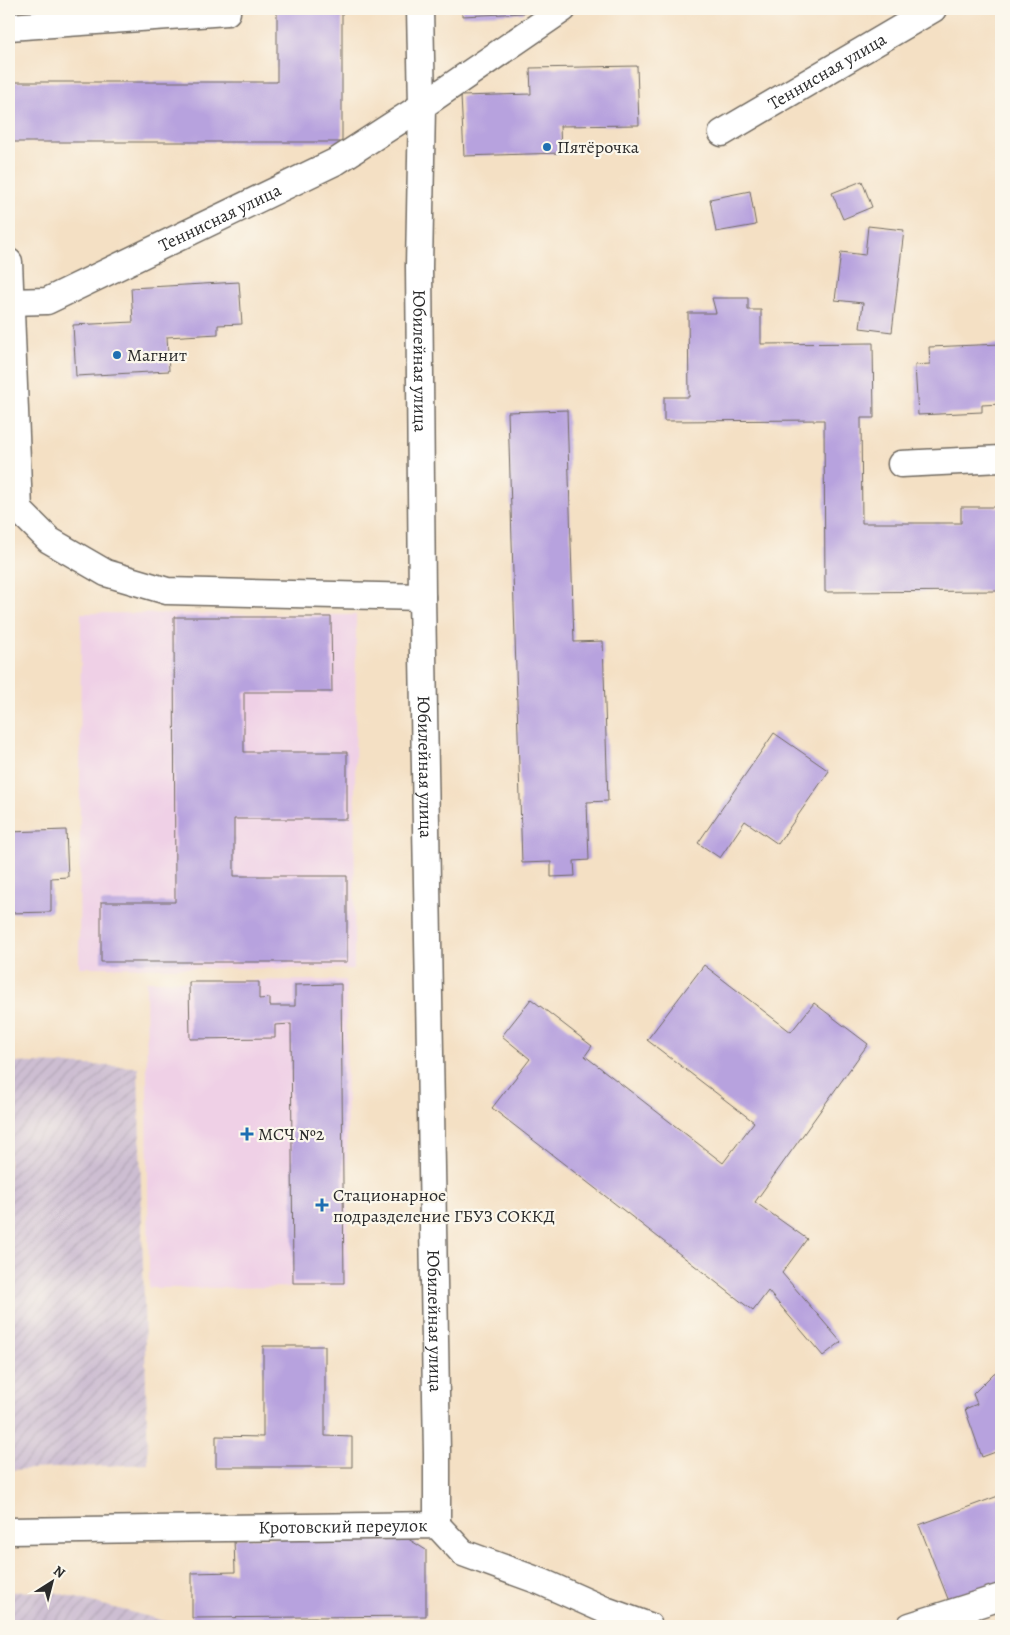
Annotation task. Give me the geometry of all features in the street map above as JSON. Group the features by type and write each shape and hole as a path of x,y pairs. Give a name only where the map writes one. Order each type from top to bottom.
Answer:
{"street":[{"path":"9,27 227,12 227,9"},
{"name":"Юбилейная улица","path":"420,9 422,106 419,267 422,597 437,1453 436,1525"},
{"name":"Теннисная улица","path":"10,302 47,301 337,161 422,106 563,9"},
{"name":"Теннисная улица","path":"722,133 933,9"},
{"path":"9,262 14,515 50,540 106,573 168,591 422,597"},
{"path":"901,464 1001,459"},
{"name":"Кротовский переулок","path":"9,1531 436,1525 464,1553 542,1582 605,1610 649,1626"},
{"path":"910,1626 1001,1596"}],"shaded area":[{"path":"81,613 356,615 354,969 79,967"},
{"name":"МСЧ №2","path":"346,980 348,1287 149,1288 146,981"},
{"path":"9,1062 138,1067 148,1464 9,1470"},
{"path":"50,1591 184,1626 9,1626 9,1592"}],"building":[{"path":"277,9 342,9 342,142 9,142 9,82 277,82"},
{"path":"462,9 524,9 524,13 462,16"},
{"path":"637,66 639,125 560,126 561,153 464,156 461,96 531,94 530,68"},
{"path":"862,181 872,207 843,219 832,193"},
{"path":"750,191 756,225 716,232 710,199"},
{"path":"868,226 904,230 892,332 860,328 863,303 835,300 841,252 865,255"},
{"path":"239,282 242,324 218,325 218,334 167,337 169,371 76,376 73,325 133,322 131,288"},
{"path":"712,298 748,298 748,310 761,310 761,344 873,343 874,418 861,418 862,523 961,523 961,507 1001,507 1001,591 825,592 824,420 664,421 664,397 689,397 688,313 716,313"},
{"path":"1001,344 1001,404 982,405 982,412 918,415 915,365 930,364 929,347"},
{"path":"567,410 574,642 603,641 608,801 587,802 589,860 574,861 575,876 551,877 551,862 522,863 508,412"},
{"path":"174,617 331,617 332,692 244,692 244,752 347,752 347,819 234,819 234,876 347,876 347,962 101,962 101,902 175,902"},
{"path":"774,733 829,771 778,844 745,821 720,858 698,843"},
{"path":"66,830 68,877 51,878 51,912 9,913 9,832"},
{"path":"704,965 791,1032 814,1003 868,1044 755,1202 807,1239 782,1273 841,1342 823,1356 768,1291 753,1311 492,1108 530,1059 502,1036 531,999 592,1046 585,1056 723,1163 754,1122 647,1040"},
{"path":"189,982 259,982 259,999 270,998 270,1006 295,1006 295,985 341,984 344,1283 293,1283 291,1024 275,1025 275,1038 190,1039"},
{"path":"263,1346 325,1346 325,1436 352,1437 352,1467 216,1467 216,1436 263,1437"},
{"path":"1001,1371 1001,1450 982,1457 965,1409 977,1404 973,1394 994,1373"},
{"path":"1001,1495 1001,1591 952,1609 919,1525"},
{"path":"405,1537 426,1550 426,1616 192,1618 192,1573 235,1572 234,1538"}],"place":[{"name":"Пятёрочка","path":"547,147"},
{"name":"Магнит","path":"117,355"},
{"name":"МСЧ №2","path":"247,1134"},
{"name":"Стационарное подразделение ГБУЗ СОККД","path":"322,1205"}]}
